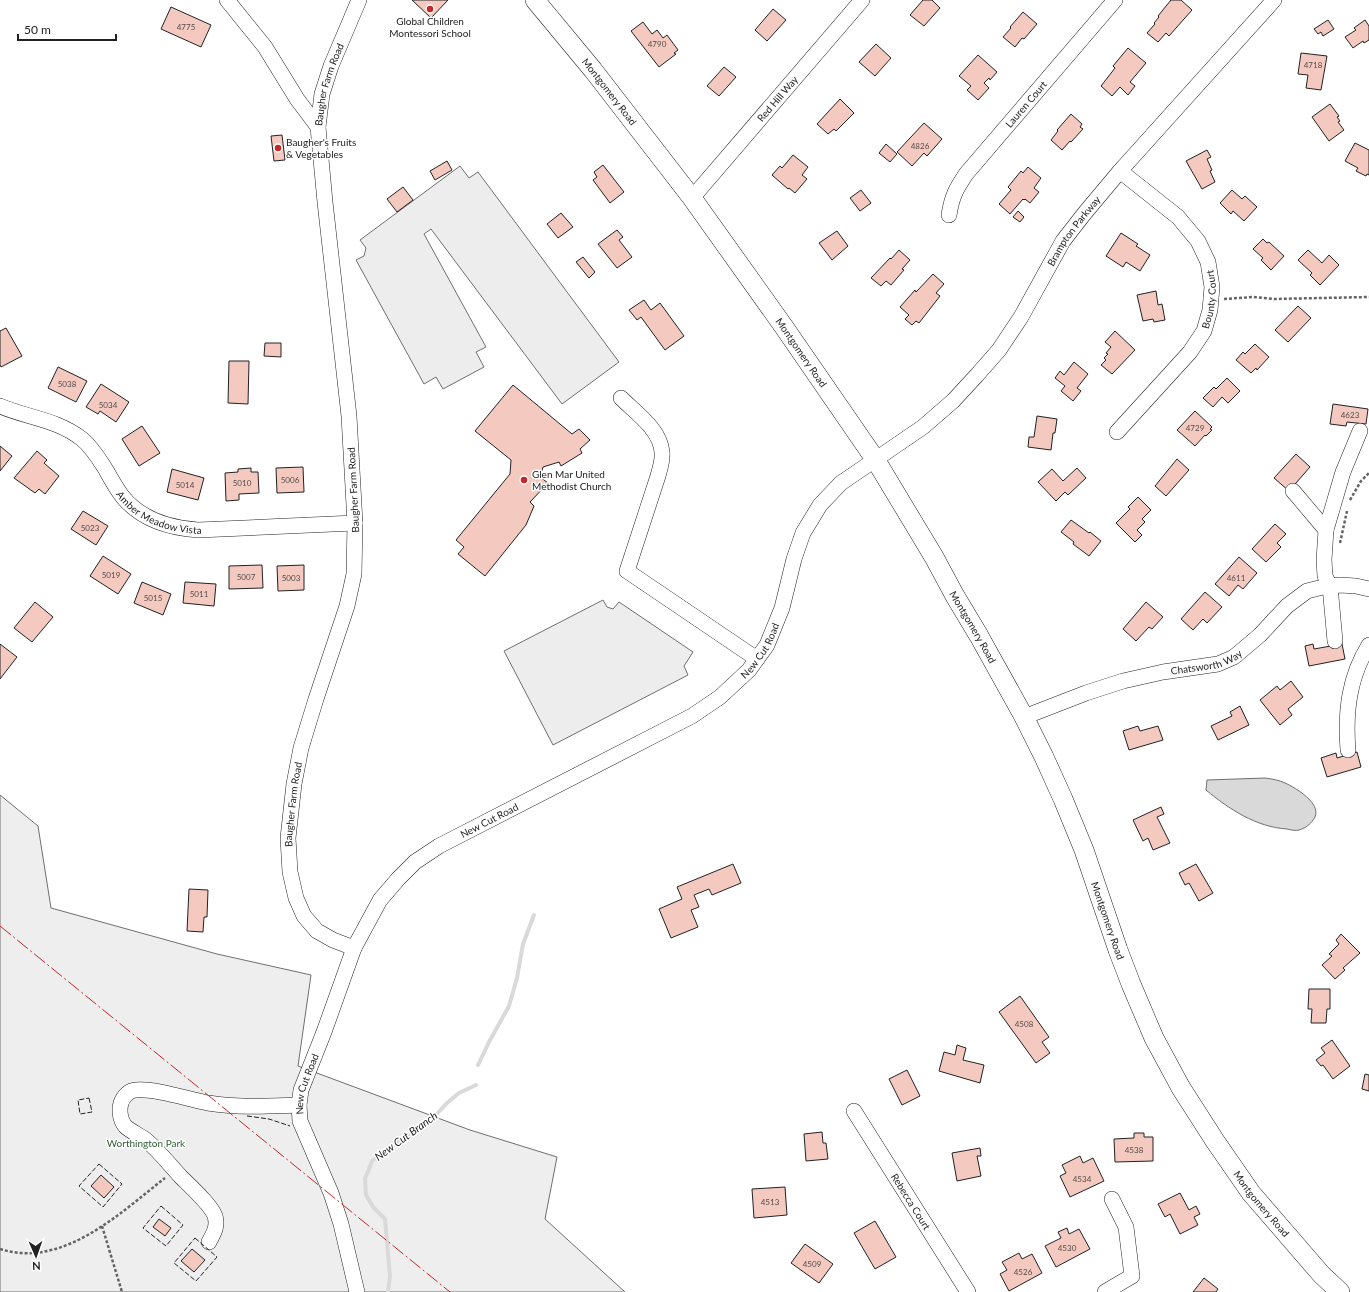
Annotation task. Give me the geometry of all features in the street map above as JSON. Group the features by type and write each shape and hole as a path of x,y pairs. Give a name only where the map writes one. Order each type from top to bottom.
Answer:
{"main road":[{"name":"Montgomery Road","path":"535,0 593,70 692,198 784,327 875,459 934,557 1024,717 1063,799 1084,850 1118,950 1134,991 1154,1038 1181,1088 1251,1193 1283,1232 1321,1274 1340,1292"}],"street":[{"path":"227,0 265,47 297,99 318,127"},
{"name":"Baugher Farm Road","path":"354,948 333,940 317,931 304,916 296,898 292,878 288,838 294,784 302,748 316,699 348,606 354,574 355,523 349,416 318,127 322,94 359,0"},
{"name":"Red Hill Way","path":"692,198 862,0"},
{"name":"Lauren Court","path":"949,214 952,199 957,187 966,174 1116,0"},
{"name":"Brampton Parkway","path":"875,459 923,427 953,401 977,376 999,350 1021,317 1063,241 1120,171 1274,0"},
{"name":"Bounty Court","path":"1118,432 1190,352 1204,331 1212,300 1212,287 1208,262 1198,240 1178,217 1120,171"},
{"path":"621,398 654,430 662,451 662,461 658,476 627,572 757,659"},
{"name":"Amber Meadow Vista","path":"0,406 59,425 84,440 94,452 122,496 135,509 164,525 180,529 198,530 355,523"},
{"path":"1335,641 1330,586 1325,576 1324,560 1326,530 1343,472 1360,431"},
{"name":"New Cut Road","path":"357,1292 341,1224 331,1193 300,1121 299,1105 300,1090 324,1032 354,948 380,900 415,862 439,846 692,716 720,697 749,670 767,645 782,608 794,559 804,533 820,505 841,483 875,459"},
{"path":"1293,491 1326,530"},
{"name":"Chatsworth Way","path":"1024,717 1086,693 1123,681 1163,672 1224,662 1246,648 1287,606 1307,591 1340,585 1369,589"},
{"path":"1348,750 1346,733 1348,701 1357,668 1369,644"},
{"path":"209,1242 216,1230 215,1216 207,1204 165,1158 145,1140 126,1126 121,1118 120,1108 121,1102 126,1094 135,1090 154,1092 208,1103 245,1106 299,1105"},
{"name":"Rebecca Court","path":"854,1111 968,1292"},
{"path":"1105,1292 1132,1276 1126,1227 1112,1199"}],"path":[{"path":"1212,300 1253,297 1274,299 1369,297"},
{"path":"1350,502 1361,482 1369,473"},
{"path":"1340,544 1348,508"},
{"path":"0,1249 29,1253 51,1250 72,1244 102,1226 175,1170"},
{"path":"102,1226 122,1292"}],"green space":[{"name":"Worthington Park","path":"0,795 38,826 51,908 217,954 311,975 298,1066 470,1130 557,1157 545,1219 625,1292 0,1292"}],"shaded area":[{"path":"460,166 469,178 478,172 619,362 562,404 431,229 424,234 486,347 476,352 484,367 443,389 436,377 424,384 356,260 364,256 366,248 360,240"},
{"path":"603,600 607,607 613,609 619,602 693,652 684,666 688,675 553,745 504,651"},
{"path":"1265,778 1283,782 1295,788 1311,801 1316,812 1315,817 1310,823 1299,830 1276,828 1264,825 1244,816 1224,804 1206,790 1207,780"}],"building":[{"name":"Global Children Montessori School","path":"412,0 448,0 431,18"},
{"path":"923,0 932,0 940,8 924,26 910,15"},
{"path":"1171,0 1181,0 1192,10 1169,36 1166,33 1158,42 1147,33"},
{"path":"171,7 211,25 201,47 161,29"},
{"path":"773,9 786,20 767,41 755,30"},
{"path":"1023,12 1037,24 1015,47 1003,37"},
{"path":"1328,20 1334,29 1323,36 1321,32 1318,34 1314,29"},
{"path":"1365,20 1369,26 1369,40 1364,43 1363,41 1353,48 1345,37 1356,30 1354,28"},
{"path":"643,22 652,34 657,30 663,38 667,35 678,50 674,53 676,54 659,67 631,31"},
{"path":"876,44 891,58 875,76 859,62"},
{"path":"1128,48 1146,63 1130,82 1135,86 1128,95 1120,87 1112,96 1101,86 1115,68 1113,66"},
{"path":"1301,53 1327,56 1321,90 1306,88 1308,75 1298,74"},
{"path":"978,55 997,72 990,80 989,78 984,83 989,88 978,100 967,90 971,86 959,76"},
{"path":"724,67 736,77 719,96 707,86"},
{"path":"840,99 854,113 836,131 834,129 828,134 817,124"},
{"path":"1330,104 1339,116 1337,117 1340,121 1338,122 1344,130 1329,141 1312,117"},
{"path":"1071,114 1082,124 1080,127 1083,129 1062,150 1051,140 1058,131 1057,130"},
{"path":"924,123 942,139 927,156 924,153 912,166 897,152"},
{"name":"Baugher's Fruits & Vegetables","path":"282,135 285,160 274,161 271,136"},
{"path":"1355,143 1369,150 1369,175 1367,174 1366,176 1356,171 1358,168 1345,161"},
{"path":"886,144 897,154 890,162 879,153"},
{"path":"1207,150 1211,157 1207,159 1212,170 1210,171 1215,182 1202,189 1186,161"},
{"path":"793,155 808,167 802,175 807,179 795,193 772,175 780,166 782,168"},
{"path":"447,161 452,170 435,180 430,171"},
{"path":"603,165 624,192 610,203 593,180 597,177 594,172"},
{"path":"1028,167 1041,178 1034,188 1039,192 1030,203 1023,199 1010,214 999,204 1011,190 1008,187 1021,171 1023,173"},
{"path":"403,187 413,200 397,212 387,199"},
{"path":"861,190 871,203 860,211 850,198"},
{"path":"1232,190 1242,199 1245,196 1257,207 1244,221 1233,211 1231,214 1220,203"},
{"path":"1018,211 1024,217 1020,222 1013,217"},
{"path":"561,213 573,227 558,238 547,224"},
{"path":"617,230 623,237 619,240 632,257 617,268 598,244"},
{"path":"837,231 848,246 832,260 819,243"},
{"path":"1121,233 1138,244 1136,246 1150,255 1140,271 1126,262 1123,267 1106,256"},
{"path":"1263,239 1267,243 1269,242 1284,256 1271,270 1261,260 1263,258 1253,249"},
{"path":"899,250 910,260 902,269 904,270 891,285 886,281 881,286 871,278"},
{"path":"1308,250 1322,263 1329,255 1339,265 1320,285 1310,275 1312,273 1298,260"},
{"path":"583,257 595,272 589,278 576,262"},
{"path":"933,274 944,284 936,293 940,296 919,323 916,321 912,325 905,319 909,315 900,307 915,290 916,292"},
{"path":"1156,291 1158,305 1162,304 1165,320 1154,322 1153,319 1143,321 1137,295"},
{"path":"644,300 651,310 660,303 684,336 665,350 641,317 637,320 629,310"},
{"path":"1298,306 1311,318 1288,342 1275,330"},
{"path":"6,328 22,356 1,367 0,331"},
{"path":"1115,331 1135,350 1112,374 1101,365 1106,360 1104,358 1108,354 1106,353 1111,347 1105,342"},
{"path":"265,343 281,343 281,357 264,356"},
{"path":"1255,344 1269,357 1257,370 1256,368 1251,373 1236,360 1243,352 1245,354"},
{"path":"229,361 249,361 248,404 228,403"},
{"path":"1074,362 1088,374 1077,388 1081,391 1073,401 1061,391 1065,386 1055,378 1060,371 1064,375"},
{"path":"58,367 87,381 76,402 48,388"},
{"path":"1227,378 1240,391 1228,403 1222,397 1213,407 1203,398 1214,387 1216,389"},
{"path":"101,384 129,402 116,422 100,411 98,414 86,407"},
{"name":"Glen Mar United Methodist Church","path":"513,385 572,434 579,429 590,440 580,449 582,453 561,466 559,462 543,467 540,477 548,483 530,502 534,506 526,525 485,576 458,554 464,547 456,540 510,474 511,460 475,431"},
{"path":"1333,404 1368,409 1366,424 1347,422 1346,426 1330,424"},
{"path":"1195,411 1212,427 1210,429 1212,430 1195,446 1177,430"},
{"path":"1037,416 1057,419 1055,433 1053,433 1051,450 1028,447 1029,437 1034,437"},
{"path":"142,426 160,453 139,466 122,439"},
{"path":"0,446 12,456 0,471"},
{"path":"37,451 47,460 44,463 59,476 45,494 39,489 35,493 14,478"},
{"path":"1296,454 1310,467 1289,491 1274,478"},
{"path":"1177,459 1189,470 1166,496 1155,486"},
{"path":"303,467 304,492 277,493 276,468"},
{"path":"251,468 251,472 258,472 259,493 239,494 239,500 226,501 225,473 238,472 238,469"},
{"path":"1077,468 1086,478 1068,495 1065,492 1056,501 1038,482 1052,469 1063,481"},
{"path":"172,469 204,478 198,500 167,492"},
{"path":"1138,497 1151,510 1142,519 1145,522 1137,530 1142,535 1135,542 1116,523 1130,509 1128,507"},
{"path":"83,511 108,526 96,545 71,529"},
{"path":"1071,520 1101,541 1089,556 1073,544 1074,542 1061,532"},
{"path":"1275,524 1286,534 1277,543 1281,547 1266,562 1252,549"},
{"path":"103,556 131,574 118,594 90,576"},
{"path":"1239,557 1257,573 1243,589 1238,585 1229,596 1215,584"},
{"path":"262,565 263,588 229,589 229,566"},
{"path":"304,565 304,590 278,591 277,566"},
{"path":"142,582 171,594 163,615 134,603"},
{"path":"185,582 216,584 214,606 183,603"},
{"path":"1205,592 1222,607 1207,623 1203,619 1193,630 1181,619"},
{"path":"35,602 53,617 32,642 14,628"},
{"path":"1146,602 1163,617 1152,629 1149,627 1136,641 1123,629"},
{"path":"0,644 17,657 0,679"},
{"path":"1313,644 1314,649 1342,644 1345,659 1309,666 1305,646"},
{"path":"1291,681 1303,697 1288,709 1292,715 1280,725 1260,700 1277,686 1280,690"},
{"path":"1240,706 1249,725 1218,740 1211,726 1232,716 1230,712"},
{"path":"1138,726 1140,731 1158,726 1163,740 1129,750 1123,731"},
{"path":"1357,752 1361,767 1327,777 1321,758 1336,753 1337,758"},
{"path":"1161,807 1164,814 1157,817 1170,843 1153,850 1148,838 1143,841 1133,820"},
{"path":"733,864 741,883 712,895 709,889 694,895 699,907 691,910 698,927 671,938 659,909 682,899 677,887"},
{"path":"1196,864 1213,893 1199,901 1189,883 1185,885 1179,873"},
{"path":"189,889 208,890 207,917 204,917 203,932 187,931"},
{"path":"1341,934 1360,953 1343,968 1345,970 1335,979 1322,965 1332,956 1329,954 1339,944 1336,940"},
{"path":"1309,989 1330,989 1330,1009 1327,1009 1326,1023 1311,1023 1312,1009 1308,1009"},
{"path":"1020,996 1049,1037 1042,1042 1050,1053 1036,1063 999,1012"},
{"path":"1332,1040 1350,1066 1333,1079 1323,1065 1321,1066 1316,1060 1325,1053 1321,1048"},
{"path":"957,1045 966,1048 963,1060 984,1065 980,1083 939,1071 944,1052 955,1055"},
{"path":"907,1070 920,1096 902,1105 889,1079"},
{"path":"1365,1074 1369,1075 1369,1091 1362,1089"},
{"path":"822,1132 823,1143 826,1143 828,1159 806,1161 804,1134"},
{"path":"1134,1133 1144,1133 1144,1137 1153,1137 1153,1161 1115,1162 1114,1139 1134,1138"},
{"path":"980,1148 981,1156 977,1156 981,1176 957,1181 952,1153"},
{"path":"1080,1156 1083,1163 1093,1158 1104,1181 1070,1197 1060,1176 1066,1173 1062,1165"},
{"path":"101,1175 114,1187 104,1198 91,1186"},
{"path":"785,1187 787,1215 754,1218 752,1189"},
{"path":"1180,1193 1189,1210 1196,1206 1200,1214 1194,1217 1198,1225 1180,1234 1170,1214 1165,1217 1158,1204"},
{"path":"159,1219 171,1228 165,1236 153,1227"},
{"path":"875,1221 896,1257 875,1269 854,1233"},
{"path":"1067,1228 1069,1234 1079,1229 1090,1249 1056,1267 1045,1246 1061,1238 1058,1232"},
{"path":"805,1244 833,1264 819,1283 791,1263"},
{"path":"192,1249 205,1260 194,1272 181,1261"},
{"path":"1019,1253 1022,1259 1032,1254 1042,1273 1009,1291 1000,1274 1007,1270 1002,1262"},
{"path":"1204,1278 1218,1289 1216,1292 1193,1292"}],"waterway":[{"path":"478,1065 509,1006 517,978 523,944 534,915"},
{"name":"New Cut Branch","path":"388,1292 390,1276 385,1219 373,1207 366,1195 365,1179 372,1161 436,1115 459,1093 476,1085"}],"fence":[{"path":"89,1098 92,1112 80,1114 78,1100 89,1098"},
{"path":"247,1116 269,1119 290,1126"},
{"path":"99,1164 122,1184 103,1207 79,1186 99,1164"},
{"path":"161,1206 183,1225 166,1246 143,1228 161,1206"},
{"path":"195,1238 217,1257 196,1281 174,1263 195,1238"}],"power":[{"path":"0,926 450,1292"}],"place":[{"name":"Global Children Montessori School","path":"430,9"},
{"name":"Baugher's Fruits & Vegetables","path":"278,148"},
{"name":"Glen Mar United Methodist Church","path":"524,480"}]}
